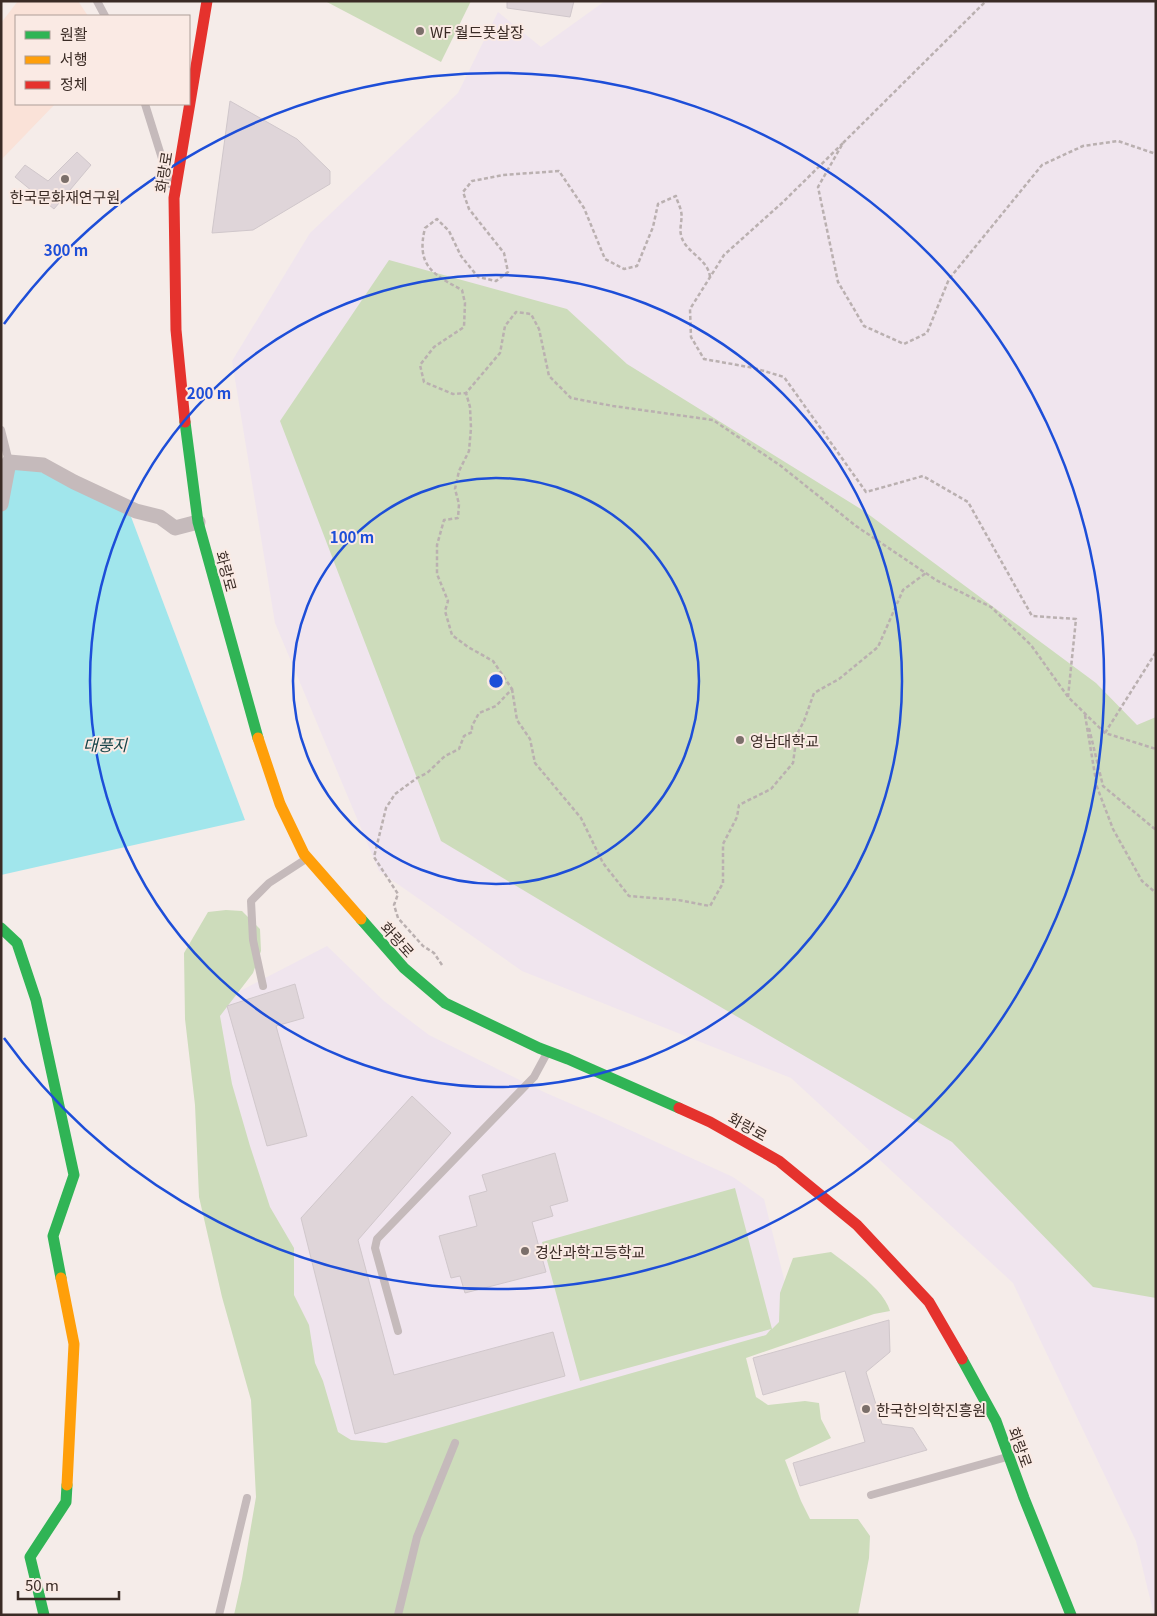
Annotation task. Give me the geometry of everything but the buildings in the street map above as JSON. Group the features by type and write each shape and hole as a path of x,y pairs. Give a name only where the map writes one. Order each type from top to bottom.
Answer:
{"street":[{"name":"화랑로","path":"190,102 207,1"},
{"name":"화랑로","path":"190,105 174,198 176,330 186,434 198,522 253,722 277,795 304,854 404,968 445,1003 548,1052 568,1059 710,1122 779,1161 857,1225 929,1302 996,1421 1031,1516 1071,1615"},
{"path":"1,504 9,462 43,465 136,511 160,517 176,528 198,522"},
{"path":"1,928 17,943 36,1000 74,1175 53,1236 74,1344 66,1502 30,1557 44,1615"}],"lane":[{"path":"97,1 104,15"},
{"path":"145,105 174,198"},
{"path":"1,430 9,462"},
{"path":"263,986 253,940 252,901 269,883 308,858"},
{"path":"398,1331 375,1248 377,1239 534,1077 548,1052"},
{"path":"398,1615 417,1537 455,1442"},
{"path":"871,1495 1008,1456"},
{"path":"219,1615 247,1498"}],"path":[{"path":"986,1 784,202 724,255 690,309 691,337 704,358 754,368 784,377 866,492 923,476 968,502 1032,616 1076,619 1068,697"},
{"path":"843,143 818,187 838,282 864,326 904,344 927,333 949,280 1042,165 1083,146 1118,141 1156,154"},
{"path":"710,277 710,270 691,251 681,236 681,211 676,196 658,204 653,227 637,266 624,269 605,259 584,208 559,171 503,175 472,181 462,192 469,209 504,253 508,272 496,281 478,277 461,256 449,231 437,219 425,228 421,241 424,262 438,277 462,290 465,303 464,327 434,346 420,365 424,382 453,394 466,393 500,353 504,326 516,312 531,314 540,329 549,376 571,398 713,420 781,466 856,526 936,580 991,607 1031,645 1068,697 1105,733 1156,749"},
{"path":"466,393 471,414 471,428 469,451 459,470 455,489 459,504 458,518 444,520 437,545 438,574 448,601 445,611 452,635 468,647 493,660 512,689 517,720 530,739 535,763 581,818 603,863 629,896 678,900 710,906 723,883 723,844 736,817 739,805 771,789 793,763 796,734 804,720 814,693 840,679 878,647 903,590 926,573"},
{"path":"1105,733 1156,652"},
{"path":"442,966 434,953 423,946 398,918 394,905 398,894 374,857 386,808 395,794 427,773 445,756 459,749 464,736 472,732 472,726 479,713 496,706 512,689"},
{"path":"1085,714 1103,786 1156,830"},
{"path":"1085,714 1097,787 1113,828 1142,881 1156,893"}],"shaded area":[{"path":"18,1 78,1 87,15 15,15 15,105 54,105 1,160 1,23"},
{"name":"영남대학교","path":"605,1 1156,1 1156,1615 1154,1615 1136,1541 1013,1283 791,1078 522,971 379,871 275,623 232,361 310,233 458,93 498,12 541,47"},
{"name":"경산과학고등학교","path":"327,946 384,1001 429,1035 546,1093 733,1177 764,1199 790,1303 779,1340 330,1463 207,1008"}],"green space":[{"name":"WF 월드풋살장","path":"325,1 471,1 441,62"},
{"path":"389,260 567,309 627,364 864,511 1096,683 1137,725 1156,717 1156,1298 1093,1287 952,1142 640,960 441,841 280,421"},
{"path":"242,911 260,929 261,951 253,973 220,1016 232,1084 270,1207 294,1248 294,1295 309,1325 315,1363 323,1381 338,1432 351,1440 386,1443 766,1335 771,1329 580,1381 542,1242 735,1188 772,1329 779,1322 780,1293 793,1258 831,1252 856,1271 881,1294 890,1311 874,1314 746,1358 756,1397 768,1405 805,1401 819,1403 821,1419 831,1438 785,1460 810,1519 858,1519 870,1536 869,1558 858,1615 234,1615 256,1497 251,1400 222,1297 199,1197 195,1105 185,1019 184,953 208,912"}],"water":[{"name":"대풍지","path":"9,462 124,498 245,820 1,875 1,485"}],"traffic: fast":[{"path":"185,422 198,522 258,738"},
{"path":"361,919 404,968 445,1003 539,1048 679,1108"},
{"path":"1,928 17,943 36,1000 74,1175 53,1236 61,1278"},
{"path":"962,1359 996,1421 1024,1498 1071,1615"},
{"path":"44,1615 30,1557 66,1502 67,1485"}],"traffic: slow":[{"path":"258,738 280,804 304,854 361,919"},
{"path":"61,1278 74,1344 67,1485"}],"traffic: jam":[{"path":"190,102 207,1"},
{"path":"185,422 176,330 174,198 190,105"},
{"path":"679,1108 710,1122 779,1161 857,1225 929,1302 962,1359"}],"place":[{"name":"WF 월드풋살장","path":"420,31"},
{"name":"한국문화재연구원","path":"65,179"},
{"name":"영남대학교","path":"740,740"},
{"name":"경산과학고등학교","path":"525,1251"},
{"name":"한국한의학진흥원","path":"866,1409"}]}
